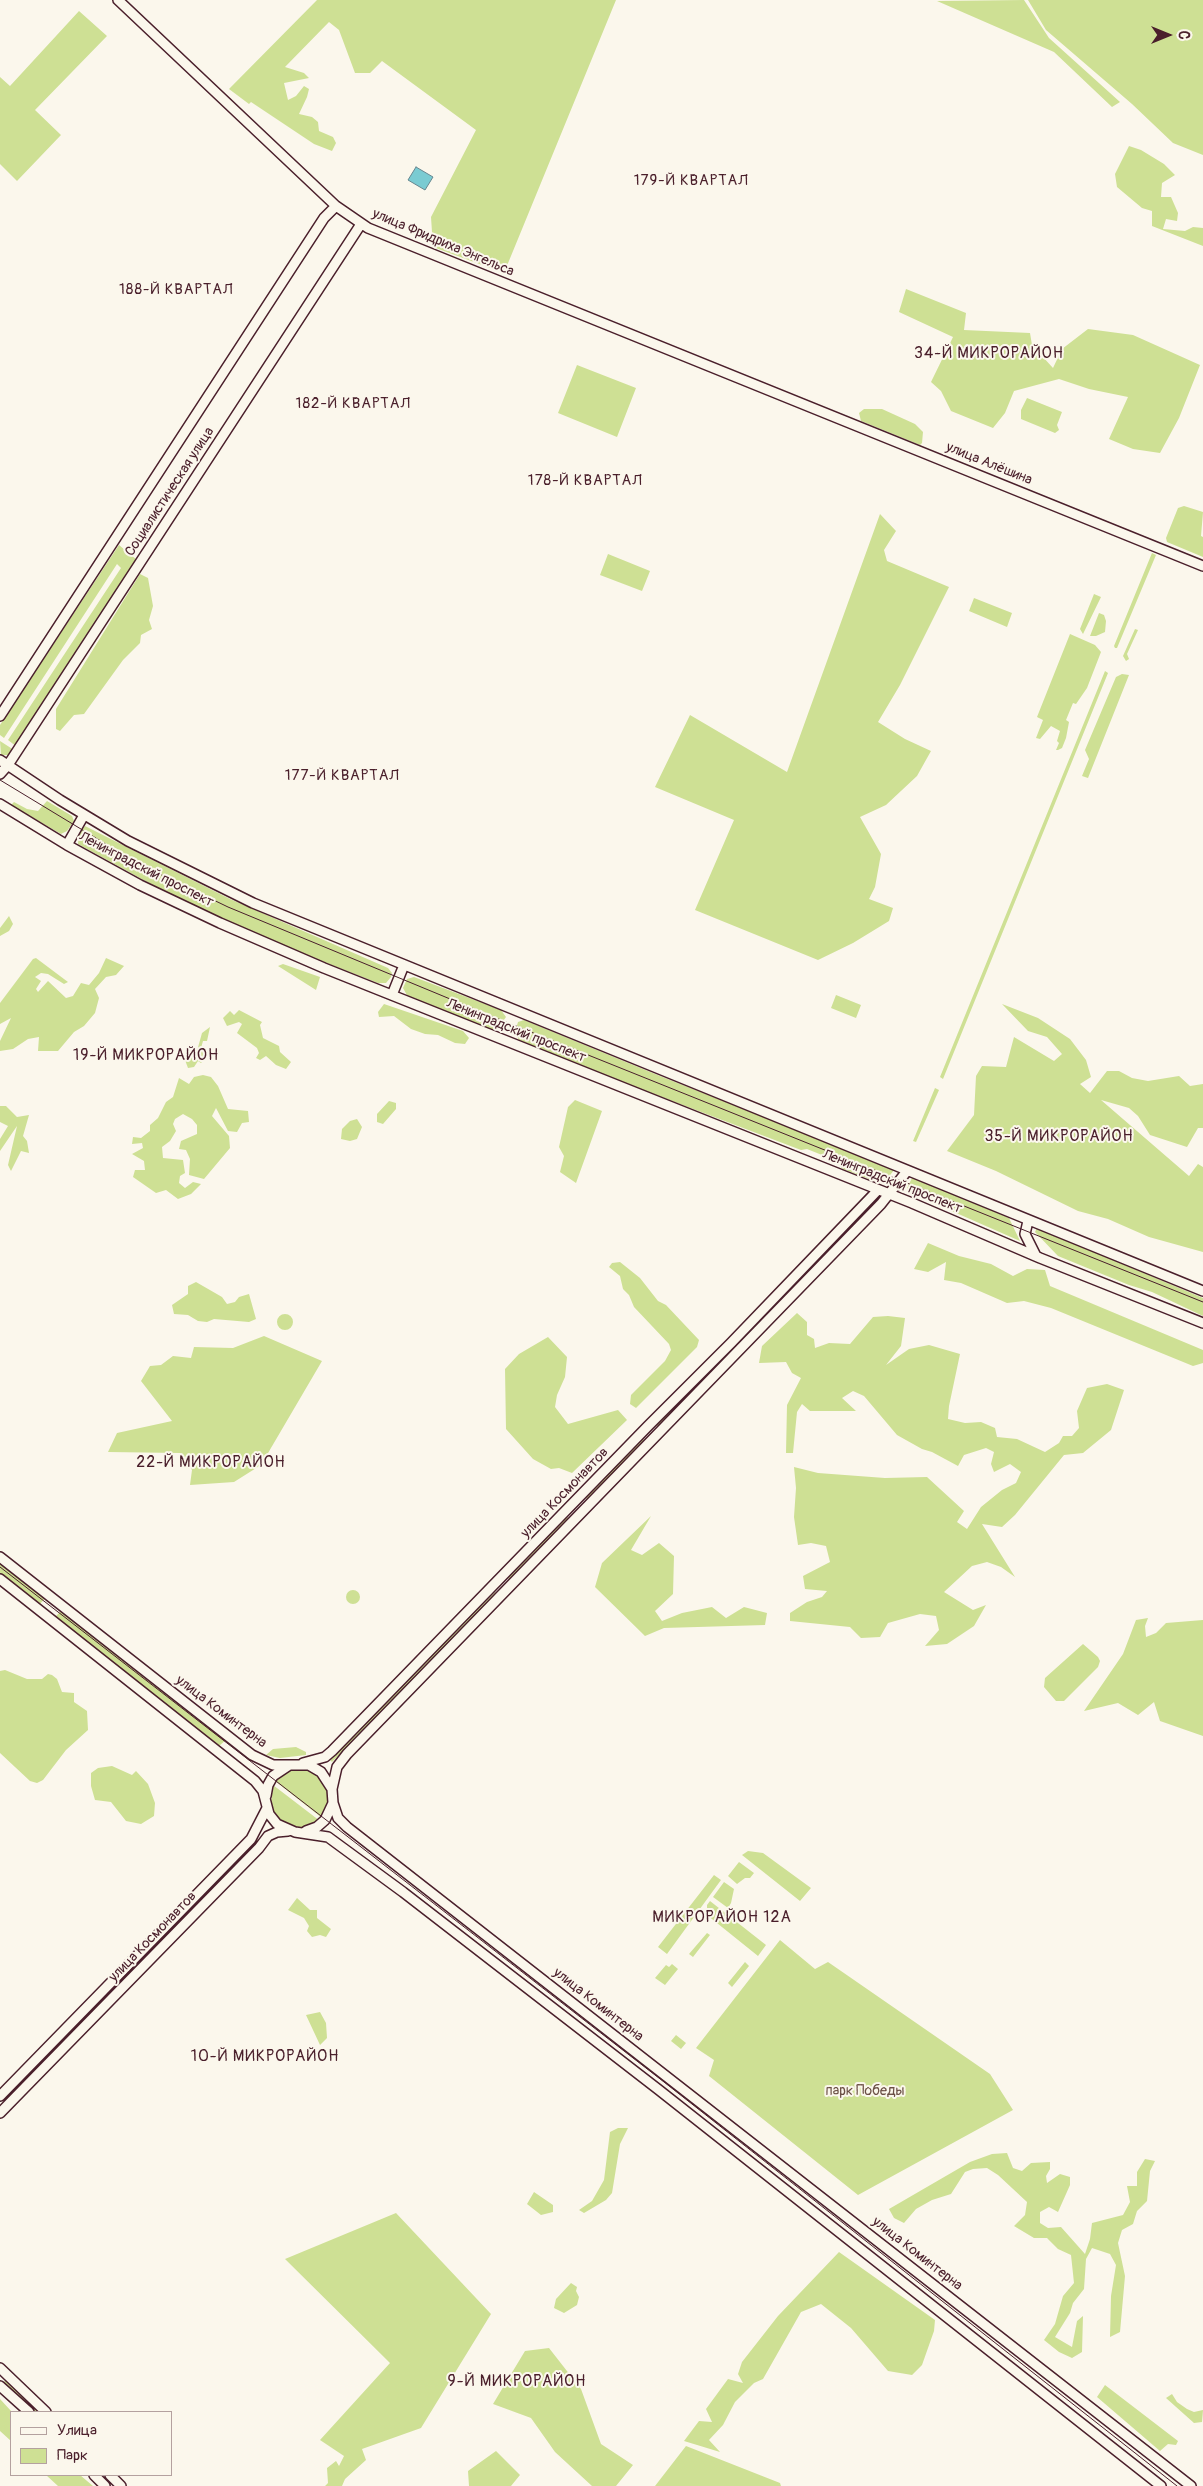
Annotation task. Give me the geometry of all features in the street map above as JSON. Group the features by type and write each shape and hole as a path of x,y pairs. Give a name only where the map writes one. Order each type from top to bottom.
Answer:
{"street":[{"name":"улица Фридриха Энгельса","path":"118,0 336,206 361,224 400,243 765,389"},
{"name":"Социалистическая улица","path":"0,716 324,218 336,206"},
{"name":"Социалистическая улица","path":"0,774 8,765 361,224"},
{"name":"улица Алёшина","path":"765,389 1203,566"},
{"name":"Ленинградский проспект","path":"0,760 84,815 128,841 244,899 1203,1291"},
{"name":"Ленинградский проспект","path":"0,804 67,845 140,884 220,923 392,995 889,1194 1203,1323"},
{"path":"67,845 84,815"},
{"path":"392,995 404,965"},
{"name":"улица Космонавтов","path":"332,1789 337,1767 347,1754 889,1194 907,1171"},
{"name":"улица Космонавтов","path":"266,1796 268,1785 275,1774 281,1769 325,1757 339,1744 648,1426 724,1351 878,1190"},
{"path":"1028,1221 1025,1234 1036,1256"},
{"name":"улица Коминтерна","path":"0,1557 252,1754 273,1765 309,1765 321,1772 332,1789 333,1803 338,1818 347,1827 1192,2486"},
{"path":"0,1579 258,1783 266,1796 267,1808 277,1824 295,1832 328,1837 402,1892 659,2090 1161,2486"},
{"name":"улица Космонавтов","path":"0,2113 259,1848 268,1836 282,1830 295,1832 317,1827 328,1817 333,1803"},
{"name":"улица Космонавтов","path":"0,2096 251,1839 267,1808"},
{"path":"1,2372 45,2411"},
{"path":"0,2386 28,2411"},
{"path":"95,2476 105,2486"},
{"path":"111,2476 121,2486"}],"green space":[{"path":"317,0 616,0 504,273 433,247 431,217 476,130 382,61 370,73 355,73 339,30 329,22 285,67 304,73 309,78 284,83 288,100 296,96 304,86 309,89 299,114 312,117 318,122 319,131 333,137 336,143 332,151 314,144 251,102 249,104 229,89"},
{"path":"1024,0 1049,38 1120,102 1112,107 1054,52 937,1"},
{"path":"1028,0 1203,0 1203,155 1173,143 1132,104 1046,30"},
{"path":"79,11 107,36 35,110 61,135 17,181 0,164 0,77 10,86"},
{"path":"1129,146 1141,150 1164,164 1175,175 1162,183 1161,197 1171,197 1178,213 1177,221 1166,219 1163,229 1185,231 1193,227 1203,228 1203,246 1152,226 1152,211 1142,208 1117,187 1115,174"},
{"path":"906,289 966,313 964,330 1030,333 1032,345 1053,368 1062,349 1088,329 1133,335 1200,365 1179,418 1160,453 1133,449 1109,439 1128,397 1089,389 1059,379 1014,391 1005,413 993,428 951,411 941,391 931,382 953,337 899,312"},
{"path":"577,365 636,388 617,437 558,413"},
{"path":"1027,398 1062,412 1057,425 1059,430 1055,433 1021,419 1021,410"},
{"path":"864,409 882,409 915,424 923,432 922,443 920,445 861,421 859,413"},
{"path":"1184,506 1203,512 1201,536 1203,537 1203,557 1167,542 1166,538 1178,508"},
{"path":"880,514 896,531 884,550 887,561 949,587 900,685 878,722 905,739 931,751 917,776 886,805 860,817 881,854 875,887 869,899 893,908 889,921 853,943 818,960 695,910 734,820 655,787 690,715 787,772"},
{"path":"119,545 137,560 17,747 8,740 121,568 117,564 4,738 0,735 0,725"},
{"path":"1152,553 1156,555 1117,648 1115,648 1114,646"},
{"path":"608,554 650,571 642,591 600,575"},
{"path":"140,574 148,578 153,606 149,620 152,629 141,635 140,643 123,660 84,714 74,715 60,731 56,729 56,709"},
{"path":"1094,594 1101,597 1083,634 1080,629"},
{"path":"974,598 1012,613 1007,627 969,611"},
{"path":"1099,613 1104,615 1106,621 1105,632 1096,636 1090,636"},
{"path":"1135,629 1138,630 1127,654 1129,659 1126,661 1123,656"},
{"path":"1070,634 1095,645 1101,652 1087,688 1076,704 1073,703 1066,720 1069,722 1062,748 1056,750 1060,731 1051,726 1040,739 1036,738 1043,720 1037,717"},
{"path":"1105,671 1108,673 943,1079 940,1077"},
{"path":"1122,674 1129,675 1088,778 1082,776 1089,759 1085,750 1116,677"},
{"path":"0,741 14,750 10,755 1,755"},
{"path":"47,801 72,816 74,821 67,831 61,834 11,805 14,802 27,809 38,811"},
{"path":"85,826 230,899 388,968 392,973 391,977 386,983 378,983 280,945 160,889 78,844 79,834"},
{"path":"9,916 13,924 9,931 0,936 0,928"},
{"path":"36,958 68,982 64,984 48,974 41,973 35,977 41,981 36,989 38,992 48,981 66,998 73,996 81,983 89,985 99,973 106,958 124,966 116,975 106,977 95,989 99,998 95,1013 84,1026 74,1032 58,1051 38,1051 39,1037 28,1039 13,1049 0,1051 0,1041 11,1018 0,1024 0,1003 33,959"},
{"path":"283,964 320,977 316,990 278,966"},
{"path":"414,977 501,1010 506,1017 498,1028 493,1030 408,997 403,988 407,979"},
{"path":"836,995 861,1005 856,1018 831,1008"},
{"path":"384,1004 463,1031 469,1038 465,1044 455,1043 438,1035 425,1034 411,1029 394,1016 379,1017 378,1012"},
{"path":"1002,1004 1038,1018 1070,1039 1086,1060 1091,1077 1080,1084 1090,1093 1107,1071 1119,1071 1132,1078 1148,1081 1179,1076 1190,1086 1203,1084 1203,1128 1198,1128 1187,1147 1150,1135 1138,1116 1129,1108 1101,1100 1189,1176 1198,1164 1203,1167 1203,1252 1149,1237 1108,1219 1078,1211 996,1171 947,1151 974,1115 976,1076 982,1066 1006,1067 1014,1037 1054,1061 1062,1054 1047,1037 1028,1031"},
{"path":"239,1010 262,1022 260,1025 263,1038 279,1046 280,1052 291,1062 286,1069 276,1065 266,1056 260,1060 256,1058 259,1053 257,1048 237,1033 242,1024 239,1022 227,1026 223,1018 230,1011 234,1015"},
{"path":"524,1020 895,1169 886,1180 877,1182 843,1169 832,1159 807,1149 801,1150 638,1088 519,1040 515,1032 518,1022"},
{"path":"210,1027 207,1041 203,1041 201,1048 207,1051 206,1057 201,1063 198,1061 194,1067 188,1068 185,1060 187,1053 197,1051 202,1033"},
{"path":"203,1075 211,1077 218,1086 228,1109 248,1111 249,1122 242,1123 237,1132 228,1131 216,1108 212,1116 229,1136 230,1148 204,1179 189,1175 190,1159 186,1150 179,1149 181,1141 197,1134 197,1125 192,1119 183,1114 175,1119 173,1124 176,1131 170,1141 162,1147 163,1158 183,1160 185,1173 180,1176 179,1183 185,1188 193,1182 201,1184 191,1194 178,1199 166,1190 156,1193 133,1177 135,1170 145,1170 144,1161 132,1154 143,1148 142,1143 132,1144 133,1137 141,1138 150,1131 150,1125 158,1118 166,1102 173,1097 179,1078 189,1084 194,1077"},
{"path":"935,1088 939,1090 916,1142 913,1141"},
{"path":"575,1100 602,1111 576,1183 560,1172 564,1156 559,1147 568,1107"},
{"path":"389,1101 396,1103 396,1109 383,1124 377,1122 377,1114"},
{"path":"0,1106 6,1106 17,1117 29,1115 23,1136 27,1141 29,1153 21,1151 11,1171 8,1165 17,1126 0,1151 0,1139 8,1126 0,1122"},
{"path":"357,1119 362,1127 357,1139 350,1141 341,1139 342,1129 350,1121"},
{"path":"913,1176 1009,1218 1020,1241 913,1194 907,1188"},
{"path":"870,1204 872,1207 732,1352 729,1350"},
{"path":"1037,1228 1203,1298 1203,1316 1152,1292 1129,1285 1058,1256 1035,1232"},
{"path":"928,1243 959,1256 991,1264 1013,1276 1027,1269 1045,1270 1050,1286 1203,1350 1203,1363 1193,1366 1051,1308 1024,1301 1007,1303 961,1283 944,1280 946,1262 928,1272 914,1269"},
{"path":"620,1262 640,1278 658,1301 666,1305 699,1340 697,1347 636,1408 630,1404 631,1395 665,1361 671,1350 669,1344 634,1307 629,1295 623,1289 620,1276 609,1267 612,1263"},
{"path":"196,1282 222,1297 227,1304 249,1294 256,1319 249,1322 214,1319 207,1322 198,1321 188,1315 174,1314 172,1305 188,1294 188,1286"},
{"path":"797,1313 807,1322 807,1335 814,1339 815,1348 829,1343 850,1344 873,1317 905,1318 901,1346 886,1365 909,1349 929,1345 960,1354 948,1419 965,1423 981,1422 995,1428 997,1437 1017,1439 1045,1452 1059,1443 1063,1436 1072,1436 1079,1428 1077,1411 1087,1388 1107,1384 1124,1390 1111,1430 1083,1453 1064,1455 1015,1515 1002,1527 982,1524 1015,1577 1001,1567 987,1562 972,1566 944,1592 973,1610 986,1605 974,1626 947,1644 925,1646 939,1630 936,1616 920,1614 888,1623 880,1637 861,1638 850,1627 790,1621 790,1613 807,1602 822,1597 827,1591 805,1589 803,1576 830,1562 826,1546 811,1543 798,1545 794,1517 796,1488 794,1467 818,1473 885,1478 927,1477 964,1511 957,1522 967,1529 981,1507 1002,1490 1016,1483 1021,1472 1010,1464 994,1472 991,1464 994,1452 986,1448 964,1455 958,1466 932,1452 922,1449 897,1435 864,1396 853,1391 842,1398 856,1411 810,1411 802,1404 797,1412 793,1453 786,1453 787,1405 801,1378 792,1373 786,1362 759,1363 762,1346"},
{"path":"285,1314 291,1316 293,1322 291,1328 285,1330 279,1328 277,1322 279,1316"},
{"path":"264,1336 322,1361 261,1465 234,1482 190,1485 192,1470 180,1453 108,1452 117,1433 172,1421 141,1381 150,1366 161,1365 173,1356 191,1358 194,1347 233,1348"},
{"path":"548,1337 567,1357 565,1377 557,1395 555,1407 568,1424 618,1410 627,1420 572,1473 559,1468 551,1469 533,1459 506,1429 505,1369 519,1354"},
{"path":"718,1362 720,1364 658,1427 656,1424"},
{"path":"643,1439 645,1441 587,1499 585,1497"},
{"path":"651,1516 631,1550 642,1555 659,1543 674,1556 673,1594 655,1611 662,1621 682,1613 712,1607 726,1618 744,1607 767,1613 765,1625 664,1628 645,1636 595,1587 602,1563"},
{"path":"567,1517 569,1519 510,1580 508,1578"},
{"path":"0,1561 46,1597 39,1605 0,1574"},
{"path":"353,1590 358,1592 360,1597 358,1602 353,1604 348,1602 346,1597 348,1592"},
{"path":"495,1592 497,1594 332,1762 330,1760"},
{"path":"62,1610 227,1739 219,1746 55,1617"},
{"path":"1148,1618 1145,1626 1146,1637 1156,1633 1166,1623 1203,1620 1203,1736 1160,1721 1154,1702 1138,1715 1118,1703 1084,1711 1123,1654 1136,1620"},
{"path":"1083,1644 1098,1657 1100,1661 1098,1667 1064,1701 1056,1701 1044,1687 1045,1678"},
{"path":"5,1670 27,1679 42,1679 48,1674 52,1675 57,1679 62,1692 74,1693 74,1702 87,1711 88,1730 66,1750 43,1780 37,1783 30,1781 0,1753 0,1671"},
{"path":"296,1747 306,1752 306,1755 280,1758 266,1755 273,1749"},
{"path":"112,1766 132,1775 136,1771 148,1784 155,1803 154,1816 141,1824 126,1821 111,1802 95,1800 91,1786 91,1773 98,1768"},
{"path":"292,1769 307,1769 316,1773 328,1789 329,1804 322,1818 275,1781"},
{"path":"273,1785 320,1821 302,1828 284,1823 274,1813 271,1803"},
{"path":"257,1839 259,1841 185,1918 182,1917"},
{"path":"748,1851 763,1853 811,1888 800,1901 742,1855"},
{"path":"739,1862 754,1873 750,1878 745,1878 737,1884 728,1876"},
{"path":"714,1875 721,1880 667,1954 658,1947"},
{"path":"724,1882 734,1889 728,1908 713,1897"},
{"path":"297,1898 310,1910 317,1910 317,1918 331,1929 326,1937 320,1935 312,1937 307,1931 309,1926 304,1918 288,1910"},
{"path":"710,1901 766,1945 758,1956 707,1915 707,1905"},
{"path":"168,1931 170,1934 55,2051 52,2047"},
{"path":"707,1933 710,1935 693,1957 689,1954"},
{"name":"парк Победы","path":"780,1940 815,1969 828,1962 990,2074 1013,2110 858,2195 709,2076 714,2060 696,2048"},
{"path":"745,1962 749,1966 732,1987 728,1983"},
{"path":"672,1964 678,1969 665,1985 655,1978 666,1965 669,1967"},
{"path":"320,2012 326,2023 327,2038 320,2045 306,2015"},
{"path":"676,2035 686,2043 681,2049 671,2041"},
{"path":"42,2059 44,2062 15,2091 12,2089"},
{"path":"618,2128 628,2128 620,2144 612,2193 606,2200 584,2213 579,2210 592,2201 604,2180 610,2132"},
{"path":"1007,2153 1013,2168 1022,2171 1031,2163 1050,2162 1050,2169 1046,2176 1047,2183 1060,2174 1070,2177 1070,2185 1058,2212 1049,2207 1040,2212 1040,2223 1048,2228 1061,2227 1085,2254 1090,2239 1092,2223 1123,2215 1130,2202 1127,2186 1137,2186 1137,2172 1145,2159 1155,2161 1150,2171 1147,2201 1137,2211 1133,2224 1122,2230 1118,2243 1125,2276 1120,2332 1110,2337 1111,2296 1116,2265 1110,2254 1092,2248 1086,2259 1084,2289 1073,2303 1070,2313 1055,2337 1072,2347 1077,2321 1083,2316 1082,2352 1072,2358 1059,2352 1044,2340 1055,2324 1063,2296 1074,2283 1071,2255 1058,2249 1047,2238 1034,2238 1014,2226 1025,2215 1027,2202 998,2175 987,2168 973,2169 965,2172 951,2194 932,2200 916,2209 904,2223 894,2218 889,2209 970,2162 992,2154"},
{"path":"534,2192 553,2205 553,2212 541,2215 527,2204"},
{"path":"396,2213 491,2314 421,2428 362,2449 366,2460 345,2479 342,2486 325,2486 328,2483 327,2468 336,2461 339,2466 344,2456 320,2440 390,2363 285,2259"},
{"path":"839,2252 935,2320 934,2331 922,2365 912,2375 888,2371 851,2328 821,2304 801,2312 763,2379 754,2383 735,2402 723,2425 709,2440 720,2452 684,2441 699,2421 712,2422 706,2409 728,2379 743,2383 738,2374 742,2362 778,2316"},
{"path":"571,2283 577,2287 576,2291 579,2297 577,2305 564,2313 554,2308 556,2299"},
{"path":"549,2348 581,2389 601,2444 633,2465 616,2486 592,2486 555,2452 531,2418 493,2404 525,2351"},
{"path":"6,2380 39,2411 34,2411 4,2382"},
{"path":"1105,2385 1178,2441 1176,2445 1168,2444 1160,2451 1097,2397"},
{"path":"1172,2394 1177,2402 1187,2409 1194,2412 1203,2410 1202,2422 1194,2423 1166,2398"},
{"path":"0,2399 11,2411 10,2440 0,2431"},
{"path":"686,2446 780,2483 781,2486 655,2486"},
{"path":"496,2451 520,2475 511,2486 469,2486 468,2471"},
{"path":"47,2476 81,2476 93,2486 58,2486"}],"water":[{"path":"416,167 433,177 425,190 408,180"}],"tram line":[{"path":"0,780 137,863 228,907 496,1018 1203,1302"},
{"path":"0,1567 664,2082 1177,2486"}],"district":[{"name":"179-Й КВАРТАЛ","path":"691,181"},
{"name":"188-Й КВАРТАЛ","path":"176,290"},
{"name":"34-Й МИКРОРАЙОН","path":"989,354"},
{"name":"182-Й КВАРТАЛ","path":"353,404"},
{"name":"178-Й КВАРТАЛ","path":"585,481"},
{"name":"177-Й КВАРТАЛ","path":"342,776"},
{"name":"19-Й МИКРОРАЙОН","path":"146,1056"},
{"name":"35-Й МИКРОРАЙОН","path":"1059,1137"},
{"name":"22-Й МИКРОРАЙОН","path":"211,1463"},
{"name":"МИКРОРАЙОН 12А","path":"722,1918"},
{"name":"10-Й МИКРОРАЙОН","path":"265,2057"},
{"name":"9-Й МИКРОРАЙОН","path":"517,2382"}]}
